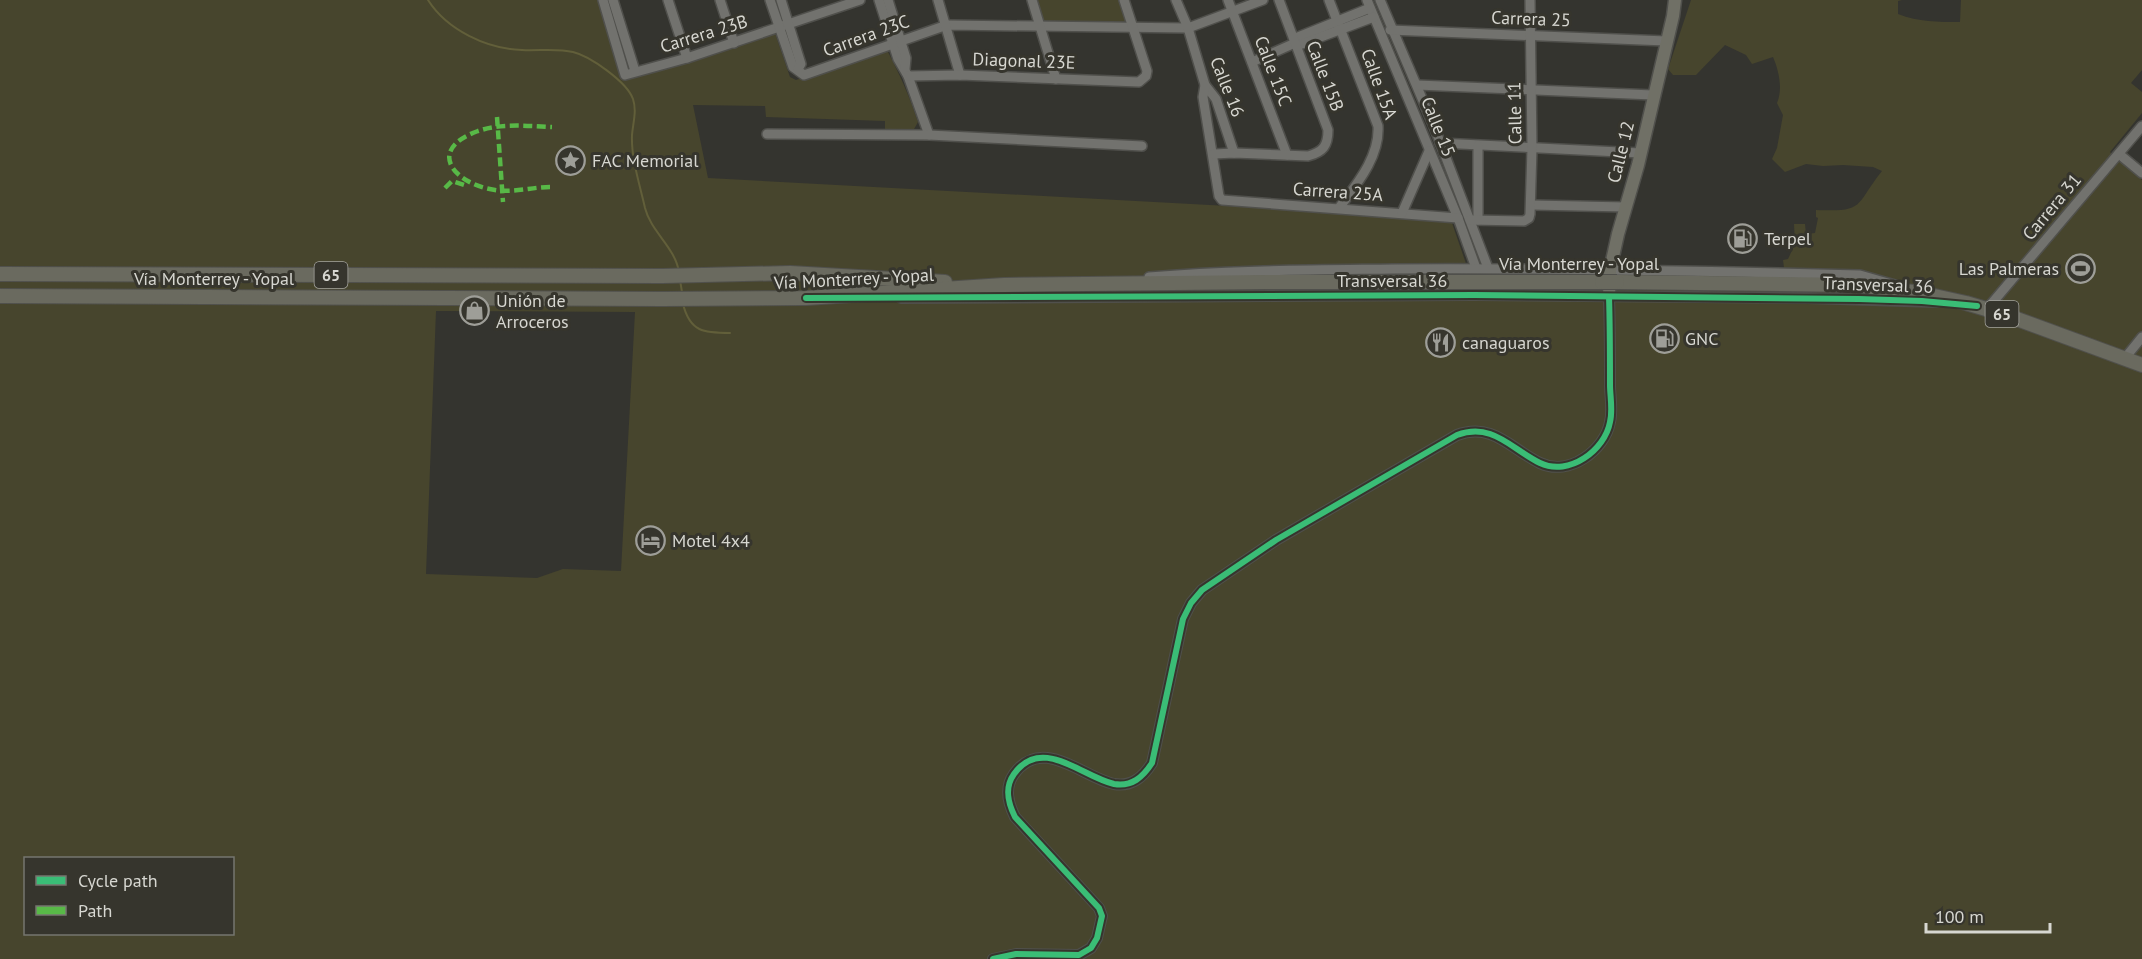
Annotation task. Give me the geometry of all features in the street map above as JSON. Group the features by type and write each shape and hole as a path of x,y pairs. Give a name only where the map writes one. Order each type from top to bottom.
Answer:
{"highway":[{"name":"Vía Monterrey - Yopal","path":"0,274 662,276 790,273 1004,285"},
{"name":"Vía Monterrey - Yopal","path":"0,296 806,298 1004,285 1602,282 1614,276 1856,285 1940,297 1982,308 2063,335 2142,365"}],"main road":[{"path":"1673,16 1675,0"},
{"path":"1673,16 1684,0"},
{"name":"Calle 12","path":"1609,297 1626,207 1673,16"}],"street":[{"path":"603,0 630,73"},
{"path":"613,0 630,73"},
{"path":"668,0 687,58"},
{"path":"720,0 734,43"},
{"path":"770,0 793,67 798,69 801,64 781,0"},
{"name":"Carrera 23B","path":"630,73 687,58 860,0"},
{"path":"879,0 897,42"},
{"path":"888,0 897,42 898,59 906,72 929,135"},
{"path":"938,0 960,75"},
{"path":"1032,0 1056,79"},
{"path":"1124,0 1133,28"},
{"name":"Calle 16","path":"1176,0 1188,28 1205,85 1216,99 1234,153"},
{"name":"Calle 15C","path":"1228,0 1287,155"},
{"name":"Carrera 23C","path":"798,69 801,74 807,74 947,25 1188,28 1263,0"},
{"name":"Calle 15B","path":"1279,0 1328,130 1325,146 1318,153 1308,156 1287,155"},
{"name":"Calle 15A","path":"1329,0 1375,116 1379,136 1365,171 1339,208"},
{"name":"Calle 15","path":"1380,0 1474,220 1488,268"},
{"name":"Calle 11","path":"1474,220 1524,221 1529,218 1532,205 1530,0"},
{"path":"1252,62 1295,44 1302,44 1370,8"},
{"name":"Calle 15","path":"1370,8 1458,218 1476,268"},
{"name":"Diagonal 23E","path":"906,72 1139,82 1146,76 1147,71 1133,28"},
{"name":"Carrera 25","path":"1381,32 1394,29 1666,41"},
{"path":"1205,85 1203,97 1214,154 1287,155"},
{"path":"1417,85 1653,95"},
{"name":"Carrera 31","path":"1982,308 2142,126"},
{"path":"1421,131 1435,129"},
{"path":"766,134 929,135 1142,146"},
{"path":"1440,143 1640,153"},
{"path":"1474,220 1478,146"},
{"path":"1402,213 1429,151"},
{"path":"2119,153 2142,173"},
{"name":"Carrera 25A","path":"1214,154 1219,196 1222,201 1458,218"},
{"path":"1532,205 1626,207"},
{"name":"Transversal 36","path":"1078,284 1210,272 1476,268 1614,276"},
{"name":"Transversal 36","path":"806,298 1292,296 1849,299 1922,301 1982,308"},
{"path":"993,959 1016,954 1078,955 1091,948 1098,938 1101,926 1102,916 1099,908 1014,817 1007,801 1008,789 1012,776 1022,764 1032,759 1055,758 1115,784 1131,783 1144,776 1152,763 1184,619 1191,603 1202,590 1276,540 1457,435 1476,430 1486,432 1541,464 1554,467 1573,464 1591,454 1610,423 1609,297"},
{"path":"2125,358 2142,337"}],"shaded area":[{"path":"0,0 608,0 632,75 775,33 790,77 796,80 887,50 918,122 913,131 885,132 885,121 766,117 765,106 693,105 708,178 1451,220 1472,281 1786,283 1783,260 1788,259 1795,244 1794,224 1805,224 1806,234 1815,233 1818,218 1816,210 1851,208 1862,199 1882,171 1873,167 1806,164 1785,172 1772,159 1777,148 1783,115 1777,103 1780,80 1773,57 1752,64 1746,55 1725,45 1696,75 1673,75 1668,69 1691,0 1902,0 1898,1 1898,14 1936,22 1960,22 1961,0 2142,0 2142,70 2131,83 2142,92 2142,113 2110,152 2142,180 2142,959 0,959","holes":["436,311 635,312 621,571 563,569 537,578 426,574"]},
{"path":"1034,0 1122,0 1129,25 1042,22"}],"waterway":[{"path":"428,0 436,11 457,29 482,42 509,49 561,50 580,54 598,64 623,85 634,104 633,153 645,208 652,225 673,255 679,272"},
{"path":"680,280 682,292"},
{"path":"683,304 690,320 699,329 730,333"}],"marked path":[{"path":"497,117 503,202"},
{"path":"550,187 509,191 480,187 458,174 451,165 449,156 453,147 462,139 487,128 552,127"},
{"path":"445,188 452,181 467,186"}],"cycle path":[{"path":"806,298 1474,295 1859,299 1977,306"},
{"path":"993,959 1016,954 1079,955 1091,948 1097,938 1102,916 1099,908 1015,817 1008,795 1014,774 1025,763 1037,758 1050,758 1114,784 1126,784 1141,777 1152,763 1183,619 1191,603 1202,590 1276,540 1457,435 1470,432 1491,434 1540,463 1551,466 1574,464 1593,451 1607,432 1611,417 1609,297"}],"place":[{"name":"FAC Memorial","path":"571,161"},
{"name":"Terpel","path":"1743,239"},
{"name":"Las Palmeras","path":"2080,269"},
{"name":"Unión de Arroceros","path":"475,311"},
{"name":"GNC","path":"1664,339"},
{"name":"canaguaros","path":"1441,343"},
{"name":"Motel 4x4","path":"651,541"}]}
